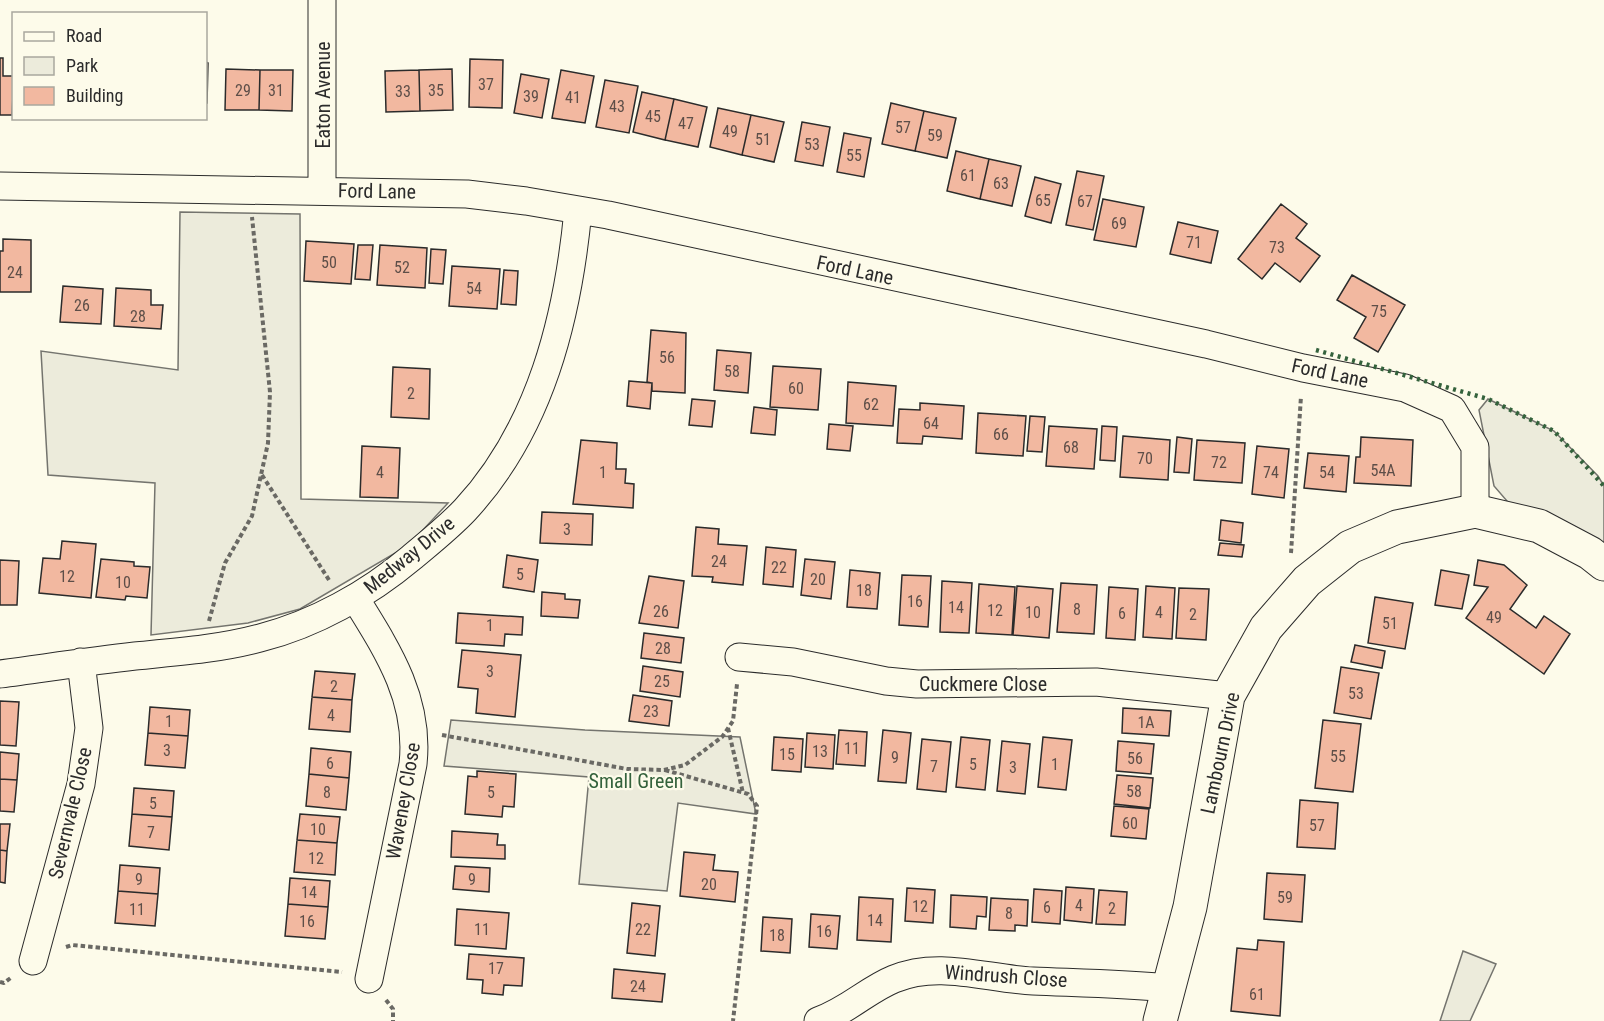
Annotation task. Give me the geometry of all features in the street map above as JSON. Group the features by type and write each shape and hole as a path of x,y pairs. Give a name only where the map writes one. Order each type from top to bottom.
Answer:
{"street":[{"name":"Eaton Avenue","path":"322,0 322,190"},
{"name":"Ford Lane","path":"0,186 467,194 579,210 1206,344 1304,368 1405,388 1452,409 1475,447 1475,511"},
{"name":"Medway Drive","path":"0,674 81,662 207,648 262,638 350,601 397,570 459,516 490,479 513,444 532,406 555,345 574,254 579,210"},
{"path":"1475,511 1539,526 1590,553 1604,564"},
{"name":"Lambourn Drive","path":"1160,1021 1190,907 1228,696 1266,628 1307,581 1350,547 1397,527 1475,511"},
{"name":"Waveney Close","path":"350,601 401,677 415,730 414,764 369,979"},
{"name":"Cuckmere Close","path":"739,657 793,662 917,684 1121,683 1228,696"},
{"name":"Severnvale Close","path":"33,962 81,784 89,728 81,662"},
{"name":"Windrush Close","path":"818,1021 844,1011 894,979 923,972 947,970 1014,980 1170,988"}],"path":[{"path":"207,648 209,622 225,563 252,516 268,443 270,392 250,189"},
{"path":"1304,368 1290,552 1307,581"},
{"path":"262,475 350,601"},
{"path":"664,770 693,760 722,737 733,721 739,657"},
{"path":"728,727 743,793"},
{"path":"415,730 627,769 664,770 748,794 757,806 733,1021"},
{"path":"33,962 72,945 351,973 369,979"}],"green space":[{"path":"180,212 300,214 301,499 448,503 409,545 300,609 248,623 151,635 155,483 48,475 41,351 178,370"},
{"path":"1488,399 1554,431 1598,476 1604,486 1604,550 1513,508 1494,486 1479,410"},
{"name":"Small Green","path":"451,720 585,730 740,737 756,814 678,803 667,891 579,884 589,777 444,766"},
{"path":"1463,951 1496,964 1470,1021 1440,1021"}],"building":[{"path":"0,58 3,58 3,76 12,76 12,115 0,115"},
{"path":"470,59 503,60 502,108 469,107"},
{"path":"226,69 260,70 259,110 225,110"},
{"path":"452,69 453,110 420,111 419,70"},
{"path":"260,70 293,70 292,111 259,110"},
{"path":"419,70 420,111 386,112 385,71"},
{"path":"561,70 594,76 585,123 552,118"},
{"path":"521,74 549,79 542,118 514,113"},
{"path":"605,80 638,86 629,133 596,127"},
{"path":"642,92 674,99 665,140 633,132"},
{"path":"674,99 707,107 698,147 665,140"},
{"path":"891,103 924,111 915,151 882,144"},
{"path":"718,108 751,115 742,155 710,147"},
{"path":"924,111 956,118 947,158 915,151"},
{"path":"751,115 784,122 774,162 742,155"},
{"path":"802,122 830,127 823,166 795,161"},
{"path":"844,133 871,138 864,177 837,172"},
{"path":"956,151 989,159 980,199 947,191"},
{"path":"989,159 1021,166 1012,206 980,199"},
{"path":"1077,171 1104,176 1093,230 1066,225"},
{"path":"1035,177 1061,184 1051,223 1025,216"},
{"path":"1103,199 1144,207 1136,247 1094,240"},
{"path":"1281,204 1307,224 1296,238 1320,256 1300,282 1275,263 1262,279 1238,259"},
{"path":"1178,222 1218,231 1211,263 1170,254"},
{"path":"3,239 31,240 31,292 0,292 0,251 3,251"},
{"path":"306,241 354,244 351,284 304,281"},
{"path":"358,245 373,245 370,280 355,279"},
{"path":"380,245 427,248 425,288 377,285"},
{"path":"431,249 446,250 443,284 429,283"},
{"path":"452,266 500,269 497,309 449,306"},
{"path":"504,270 518,271 516,305 501,304"},
{"path":"1352,275 1405,305 1378,352 1354,338 1366,317 1337,300"},
{"path":"63,286 103,289 101,324 60,322"},
{"path":"116,288 151,290 151,305 163,305 161,329 114,326"},
{"path":"651,330 686,333 685,393 652,391 652,383 647,382"},
{"path":"717,350 751,353 748,393 714,390"},
{"path":"773,366 821,369 818,410 770,407"},
{"path":"393,367 430,369 429,419 391,417"},
{"path":"629,381 652,383 650,409 627,406"},
{"path":"848,382 896,386 893,426 846,423"},
{"path":"692,399 715,401 712,427 689,425"},
{"path":"920,403 964,406 962,439 923,436 922,444 897,443 899,409 920,410"},
{"path":"754,407 777,410 775,435 751,433"},
{"path":"978,413 1026,416 1023,456 976,453"},
{"path":"1030,416 1045,417 1042,452 1027,451"},
{"path":"829,424 853,426 850,451 827,449"},
{"path":"1049,426 1097,429 1094,469 1046,466"},
{"path":"1102,426 1117,427 1115,461 1100,460"},
{"path":"1123,436 1170,440 1168,480 1120,477"},
{"path":"1177,437 1192,439 1189,473 1174,472"},
{"path":"1361,437 1413,440 1411,486 1354,483 1356,457 1360,457"},
{"path":"581,440 617,443 616,469 626,469 625,483 634,484 633,508 573,504"},
{"path":"1197,440 1245,443 1242,483 1194,480"},
{"path":"362,446 400,448 398,498 360,497"},
{"path":"1257,446 1289,449 1284,498 1252,494"},
{"path":"1308,453 1349,456 1346,492 1304,488"},
{"path":"542,512 593,514 592,545 540,543"},
{"path":"1221,520 1243,523 1241,543 1219,540"},
{"path":"696,527 719,529 718,544 747,546 743,585 712,582 713,577 692,576"},
{"path":"62,541 96,544 91,598 39,593 43,558 60,559"},
{"path":"1220,543 1244,545 1242,557 1218,555"},
{"path":"766,547 796,550 793,587 763,584"},
{"path":"507,555 538,560 534,592 503,587"},
{"path":"101,559 134,562 134,566 150,567 147,598 126,596 125,600 96,597"},
{"path":"805,559 835,562 831,599 801,595"},
{"path":"0,560 19,561 17,605 0,605"},
{"path":"1478,560 1504,565 1527,585 1510,609 1536,628 1544,616 1570,634 1544,674 1466,618 1488,587 1474,585"},
{"path":"850,570 880,573 877,609 847,607"},
{"path":"1441,570 1469,575 1462,609 1435,605"},
{"path":"902,575 931,576 928,627 899,625"},
{"path":"649,576 684,581 678,628 639,623"},
{"path":"942,581 972,583 969,633 940,632"},
{"path":"1061,583 1097,585 1094,634 1057,632"},
{"path":"979,584 1015,587 1012,635 976,633"},
{"path":"1017,586 1053,589 1049,638 1013,635"},
{"path":"1146,586 1175,588 1172,639 1143,637"},
{"path":"1109,587 1138,589 1135,640 1106,638"},
{"path":"1179,588 1209,589 1206,640 1176,638"},
{"path":"542,592 565,594 565,599 580,600 578,618 541,616"},
{"path":"1375,597 1413,603 1405,649 1368,643"},
{"path":"458,613 523,617 522,635 505,634 504,646 456,643"},
{"path":"644,633 684,638 681,663 641,658"},
{"path":"1355,645 1385,651 1382,668 1351,662"},
{"path":"462,650 521,655 515,717 476,713 478,689 458,687"},
{"path":"643,666 683,672 680,697 640,691"},
{"path":"1341,667 1379,673 1371,719 1334,713"},
{"path":"315,671 355,674 352,700 312,697"},
{"path":"633,695 672,701 669,726 629,721"},
{"path":"312,697 352,700 350,732 309,729"},
{"path":"0,701 19,702 16,746 0,745"},
{"path":"150,707 190,710 188,736 148,733"},
{"path":"1123,708 1171,711 1169,736 1122,733"},
{"path":"1323,720 1361,724 1353,792 1315,788"},
{"path":"839,730 867,732 865,766 836,764"},
{"path":"883,730 911,733 906,783 878,781"},
{"path":"148,733 188,736 185,768 145,765"},
{"path":"807,733 835,735 833,769 805,767"},
{"path":"774,737 803,739 801,772 772,770"},
{"path":"961,737 990,740 985,790 956,787"},
{"path":"1043,737 1072,740 1066,790 1038,787"},
{"path":"922,739 951,742 946,792 917,789"},
{"path":"1002,741 1030,744 1025,794 997,791"},
{"path":"1118,741 1154,744 1151,774 1116,771"},
{"path":"311,748 351,752 349,778 309,774"},
{"path":"0,752 19,754 17,780 0,779"},
{"path":"477,771 516,774 514,807 503,806 502,817 465,814 468,776 477,777"},
{"path":"309,774 349,778 346,810 306,806"},
{"path":"1117,775 1153,778 1150,808 1114,804"},
{"path":"0,779 17,780 14,812 0,811"},
{"path":"134,788 174,791 172,817 132,814"},
{"path":"1300,800 1338,803 1335,849 1297,847"},
{"path":"1114,806 1149,809 1146,839 1111,836"},
{"path":"132,814 172,817 169,850 129,846"},
{"path":"300,814 340,817 337,843 297,840"},
{"path":"0,824 10,824 7,851 0,850"},
{"path":"452,831 498,834 497,845 505,845 505,859 451,857"},
{"path":"297,840 337,843 335,875 294,872"},
{"path":"0,850 7,851 5,883 0,882"},
{"path":"684,852 715,855 713,870 738,872 735,902 680,896"},
{"path":"120,865 160,868 158,894 118,891"},
{"path":"455,866 490,868 489,892 453,889"},
{"path":"1267,873 1305,875 1302,922 1264,919"},
{"path":"290,878 330,881 328,907 288,904"},
{"path":"1066,887 1094,889 1092,923 1064,920"},
{"path":"907,888 935,890 933,923 905,921"},
{"path":"1034,889 1062,891 1060,924 1032,922"},
{"path":"1099,890 1127,892 1125,925 1096,924"},
{"path":"118,891 158,894 155,926 115,923"},
{"path":"951,895 987,897 986,917 977,916 976,929 950,927"},
{"path":"859,897 893,899 891,942 857,940"},
{"path":"991,898 1028,900 1027,926 1015,925 1015,931 989,930"},
{"path":"632,903 660,906 655,956 627,953"},
{"path":"288,904 328,907 325,939 285,936"},
{"path":"457,909 509,913 506,949 455,945"},
{"path":"811,914 840,916 837,949 809,947"},
{"path":"763,917 792,919 790,953 761,951"},
{"path":"1258,940 1284,942 1280,1016 1231,1011 1237,948 1257,950"},
{"path":"469,954 524,958 522,986 504,985 503,995 482,993 483,980 467,979"},
{"path":"614,969 665,974 662,1002 612,998"}],"hedge":[{"path":"1316,350 1488,399 1554,431 1604,486"}]}
